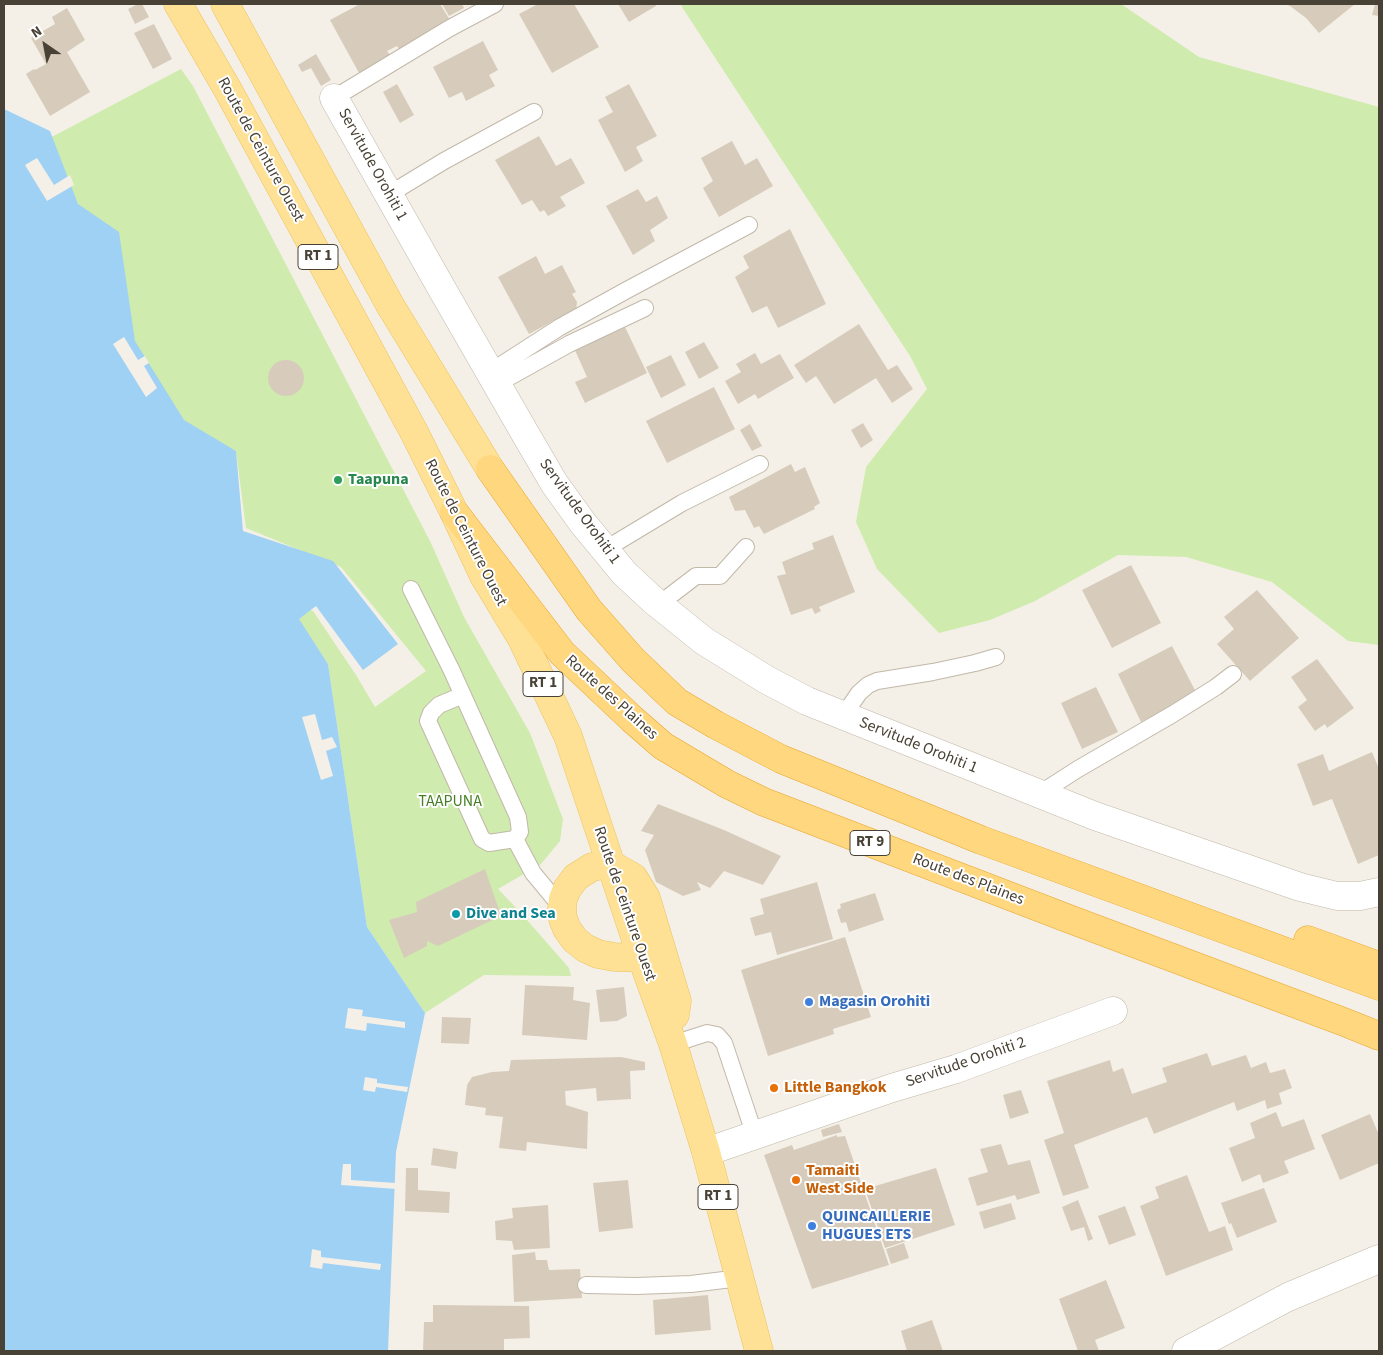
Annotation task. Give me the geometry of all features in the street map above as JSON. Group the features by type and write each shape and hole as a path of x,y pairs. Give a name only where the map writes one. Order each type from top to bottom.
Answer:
{"highway":[{"path":"490,469 589,610 633,660 677,702 716,725 781,759 980,840 1379,986"},
{"name":"Route des Plaines","path":"454,512 562,653 663,746 727,784 764,802 1379,1036"},
{"path":"768,752 891,793 977,818 1379,966"}],"main road":[{"name":"Route de Ceinture Ouest","path":"178,4 228,90 414,432 484,576 522,639 568,736 642,958 673,1044 706,1152 759,1351"},
{"name":"RT 1","path":"225,4 390,305 490,469"},
{"name":"RT 1","path":"610,864 633,876 646,898 677,1001 673,1044"},
{"path":"610,864 592,867 576,877 567,889 562,908 567,929 575,940 585,948 598,954 642,958"}],"street":[{"name":"Servitude Orohiti 1","path":"334,98 554,483 582,522 624,573 658,605 704,641 767,680 807,701 1095,816 1300,887 1336,896 1360,896 1379,892"},
{"name":"Servitude Orohiti 2","path":"706,1152 892,1088 956,1069 1113,1011"},
{"path":"1186,1351 1288,1297 1379,1259"}],"lane":[{"name":"Servitude Orohiti 1","path":"334,98 450,28 495,4"},
{"path":"388,195 444,161 534,112"},
{"path":"493,378 560,327 749,225"},
{"path":"493,378 645,308"},
{"path":"604,550 682,503 760,464"},
{"path":"658,605 696,576 720,576 746,547"},
{"path":"411,589 463,695 518,817 520,832 515,839 489,843 482,839 428,721 431,713 439,705 463,695"},
{"path":"843,716 859,693 868,685 877,681 975,664 996,657"},
{"path":"1038,794 1173,714 1233,674"},
{"path":"515,839 533,873 562,908"},
{"path":"673,1044 707,1033 717,1036 724,1043 755,1136"},
{"path":"586,1285 692,1284 740,1278"}],"green space":[{"path":"680,4 1121,4 1199,57 1379,107 1379,645 1348,641 1272,582 1186,557 1118,555 1035,601 990,620 939,633 877,569 856,522 866,467 927,389 910,356"},
{"name":"TAAPUNA","path":"181,69 193,86 430,541 464,617 530,733 563,819 560,841 541,864 498,889 569,968 571,976 484,975 425,1013 367,927 328,664 298,619 306,609 313,611 375,707 426,671 341,567 246,528 236,451 146,402 44,141"}],"water":[{"path":"4,109 50,131 78,204 119,232 135,341 184,420 236,451 243,531 333,561 398,644 363,670 316,606 299,619 328,664 367,927 425,1013 396,1152 388,1351 4,1351"}],"pier":[{"path":"37,158 54,185 70,175 74,185 47,201 25,165"},
{"path":"124,337 138,360 145,356 149,363 144,366 157,388 146,397 113,344"},
{"path":"315,714 322,740 332,737 337,747 326,751 333,776 321,780 302,717"},
{"path":"348,1008 363,1010 362,1016 405,1022 405,1028 367,1023 366,1031 345,1028"},
{"path":"365,1077 377,1079 377,1083 408,1087 407,1092 376,1087 375,1092 363,1090"},
{"path":"343,1164 351,1164 351,1180 396,1183 397,1189 341,1185"},
{"path":"312,1249 321,1251 321,1257 381,1264 380,1270 323,1263 322,1269 310,1267"}],"building":[{"path":"142,4 149,17 135,24 128,9"},
{"path":"360,4 440,4 450,20 399,49 397,46 387,51 390,55 359,73 330,20"},
{"path":"442,4 462,4 464,8 449,16"},
{"path":"538,4 574,4 599,47 552,73 519,14"},
{"path":"618,4 655,4 656,6 629,22"},
{"path":"1284,4 1355,4 1319,33 1306,18 1290,6"},
{"path":"1375,4 1379,4 1379,16 1372,15"},
{"path":"67,8 85,40 67,52 90,92 50,116 26,74 46,64 31,38 55,24 52,17"},
{"path":"154,24 172,59 153,69 134,33"},
{"path":"483,41 498,70 489,75 495,86 466,101 462,92 449,98 433,67"},
{"path":"316,54 331,80 321,86 311,68 302,72 298,65"},
{"path":"397,84 414,115 400,123 383,92"},
{"path":"629,84 657,136 636,147 643,161 625,172 598,120 613,112 605,97"},
{"path":"539,136 556,166 571,158 585,183 560,197 566,206 548,216 544,210 540,212 532,200 522,205 495,160"},
{"path":"732,141 745,165 757,158 773,186 719,217 703,188 713,181 701,158"},
{"path":"638,189 646,202 657,196 668,218 650,230 655,241 633,255 606,206"},
{"path":"790,229 826,304 778,328 767,306 752,313 735,277 749,268 743,256"},
{"path":"536,256 545,274 562,265 576,292 572,294 577,302 576,311 562,320 561,317 529,334 498,277"},
{"path":"859,324 888,370 897,365 913,389 892,403 876,378 834,404 816,376 806,383 794,365"},
{"path":"625,327 647,373 585,403 575,382 587,377 574,348 609,330 611,334"},
{"path":"704,342 719,368 699,379 685,352"},
{"path":"755,353 761,364 780,354 794,378 758,399 755,394 738,404 725,381 741,372 736,364"},
{"path":"671,355 686,385 661,398 646,367"},
{"path":"286,360 293,361 299,365 303,371 303,385 299,391 293,395 286,396 279,395 273,391 269,385 268,378 269,371 273,365 279,361"},
{"path":"714,387 735,429 667,463 646,421"},
{"path":"863,423 873,440 861,448 851,430"},
{"path":"750,424 762,446 752,451 740,430"},
{"path":"791,464 795,472 805,467 820,503 814,507 815,509 764,534 759,526 754,528 745,510 735,511 729,497"},
{"path":"833,535 855,592 819,607 821,611 815,614 812,608 791,615 777,576 786,574 782,562 814,549 812,543"},
{"path":"1131,565 1161,623 1112,648 1082,590"},
{"path":"1257,590 1299,638 1250,681 1217,644 1234,629 1224,617"},
{"path":"1172,646 1197,694 1141,722 1118,674"},
{"path":"1317,659 1354,708 1327,728 1325,724 1315,731 1298,707 1307,700 1291,677"},
{"path":"1096,687 1118,732 1082,749 1061,703"},
{"path":"1372,752 1379,769 1379,855 1358,864 1332,799 1313,806 1297,764 1323,754 1329,771"},
{"path":"658,804 724,830 781,856 763,885 724,871 710,888 697,882 701,890 683,896 656,882 645,850 654,835 641,831"},
{"name":"Dive and Sea","path":"485,869 501,916 438,946 427,941 427,946 404,958 389,920 417,912 416,902"},
{"path":"817,882 833,939 777,955 771,932 755,936 750,918 764,914 760,899"},
{"path":"875,893 884,920 849,932 846,922 841,923 837,910 841,908 840,904"},
{"name":"Magasin Orohiti","path":"845,937 871,1017 833,1029 834,1034 768,1056 741,970"},
{"path":"525,985 574,987 573,1000 590,1003 587,1040 522,1035"},
{"path":"624,987 627,1016 617,1021 600,1022 596,990"},
{"path":"442,1017 471,1018 469,1044 441,1043"},
{"path":"1207,1053 1212,1066 1246,1055 1251,1068 1266,1062 1270,1073 1285,1069 1292,1088 1279,1093 1282,1104 1267,1109 1265,1100 1237,1111 1234,1102 1154,1134 1147,1117 1074,1145 1089,1188 1063,1196 1044,1140 1064,1133 1047,1081 1110,1060 1113,1072 1123,1068 1132,1094 1167,1082 1162,1068"},
{"path":"621,1057 645,1062 645,1070 630,1071 631,1099 597,1101 596,1088 565,1091 566,1105 588,1112 587,1149 527,1142 526,1151 499,1148 503,1117 485,1115 486,1108 465,1105 467,1085 472,1077 492,1072 509,1071 511,1060"},
{"path":"1021,1090 1029,1113 1010,1119 1003,1095"},
{"path":"1276,1112 1282,1127 1304,1119 1315,1149 1284,1161 1289,1173 1263,1183 1260,1174 1242,1182 1229,1148 1255,1138 1250,1123"},
{"path":"1370,1114 1379,1135 1379,1163 1340,1180 1321,1135"},
{"path":"839,1124 842,1132 823,1137 821,1130"},
{"path":"837,1135 837,1137 845,1136 889,1265 812,1289 764,1155 792,1145 794,1150"},
{"path":"1001,1144 1008,1165 1030,1160 1040,1193 1017,1200 1015,1195 977,1206 968,1178 988,1172 980,1149"},
{"path":"433,1148 458,1152 456,1169 431,1165"},
{"path":"406,1168 418,1168 418,1190 450,1192 449,1213 405,1211"},
{"path":"936,1168 955,1225 885,1248 865,1189"},
{"path":"1187,1175 1209,1232 1225,1226 1233,1250 1166,1276 1140,1206 1159,1198 1155,1187"},
{"path":"628,1180 633,1228 599,1232 593,1183"},
{"path":"1264,1188 1277,1222 1237,1238 1221,1203"},
{"path":"1078,1200 1093,1239 1088,1241 1084,1227 1071,1231 1062,1207"},
{"path":"1011,1203 1016,1219 984,1229 979,1212"},
{"path":"548,1205 550,1248 514,1250 512,1241 496,1240 495,1221 513,1218 512,1208"},
{"path":"1125,1206 1136,1235 1109,1245 1098,1216"},
{"path":"904,1243 909,1258 891,1264 886,1249"},
{"path":"535,1252 536,1260 547,1260 549,1270 580,1269 582,1298 514,1302 512,1255"},
{"path":"1106,1280 1125,1328 1095,1340 1099,1351 1078,1351 1059,1299"},
{"path":"708,1295 711,1330 655,1335 653,1300"},
{"path":"433,1305 529,1306 530,1338 504,1339 504,1351 423,1351 424,1322 433,1322"},
{"path":"932,1320 943,1351 907,1351 901,1331"}],"place":[{"name":"Taapuna","path":"338,480"},
{"name":"Dive and Sea","path":"456,914"},
{"name":"Magasin Orohiti","path":"809,1002"},
{"name":"Little Bangkok","path":"774,1088"},
{"name":"Tamaiti West Side","path":"796,1180"},
{"name":"QUINCAILLERIE HUGUES ETS","path":"812,1226"}]}
